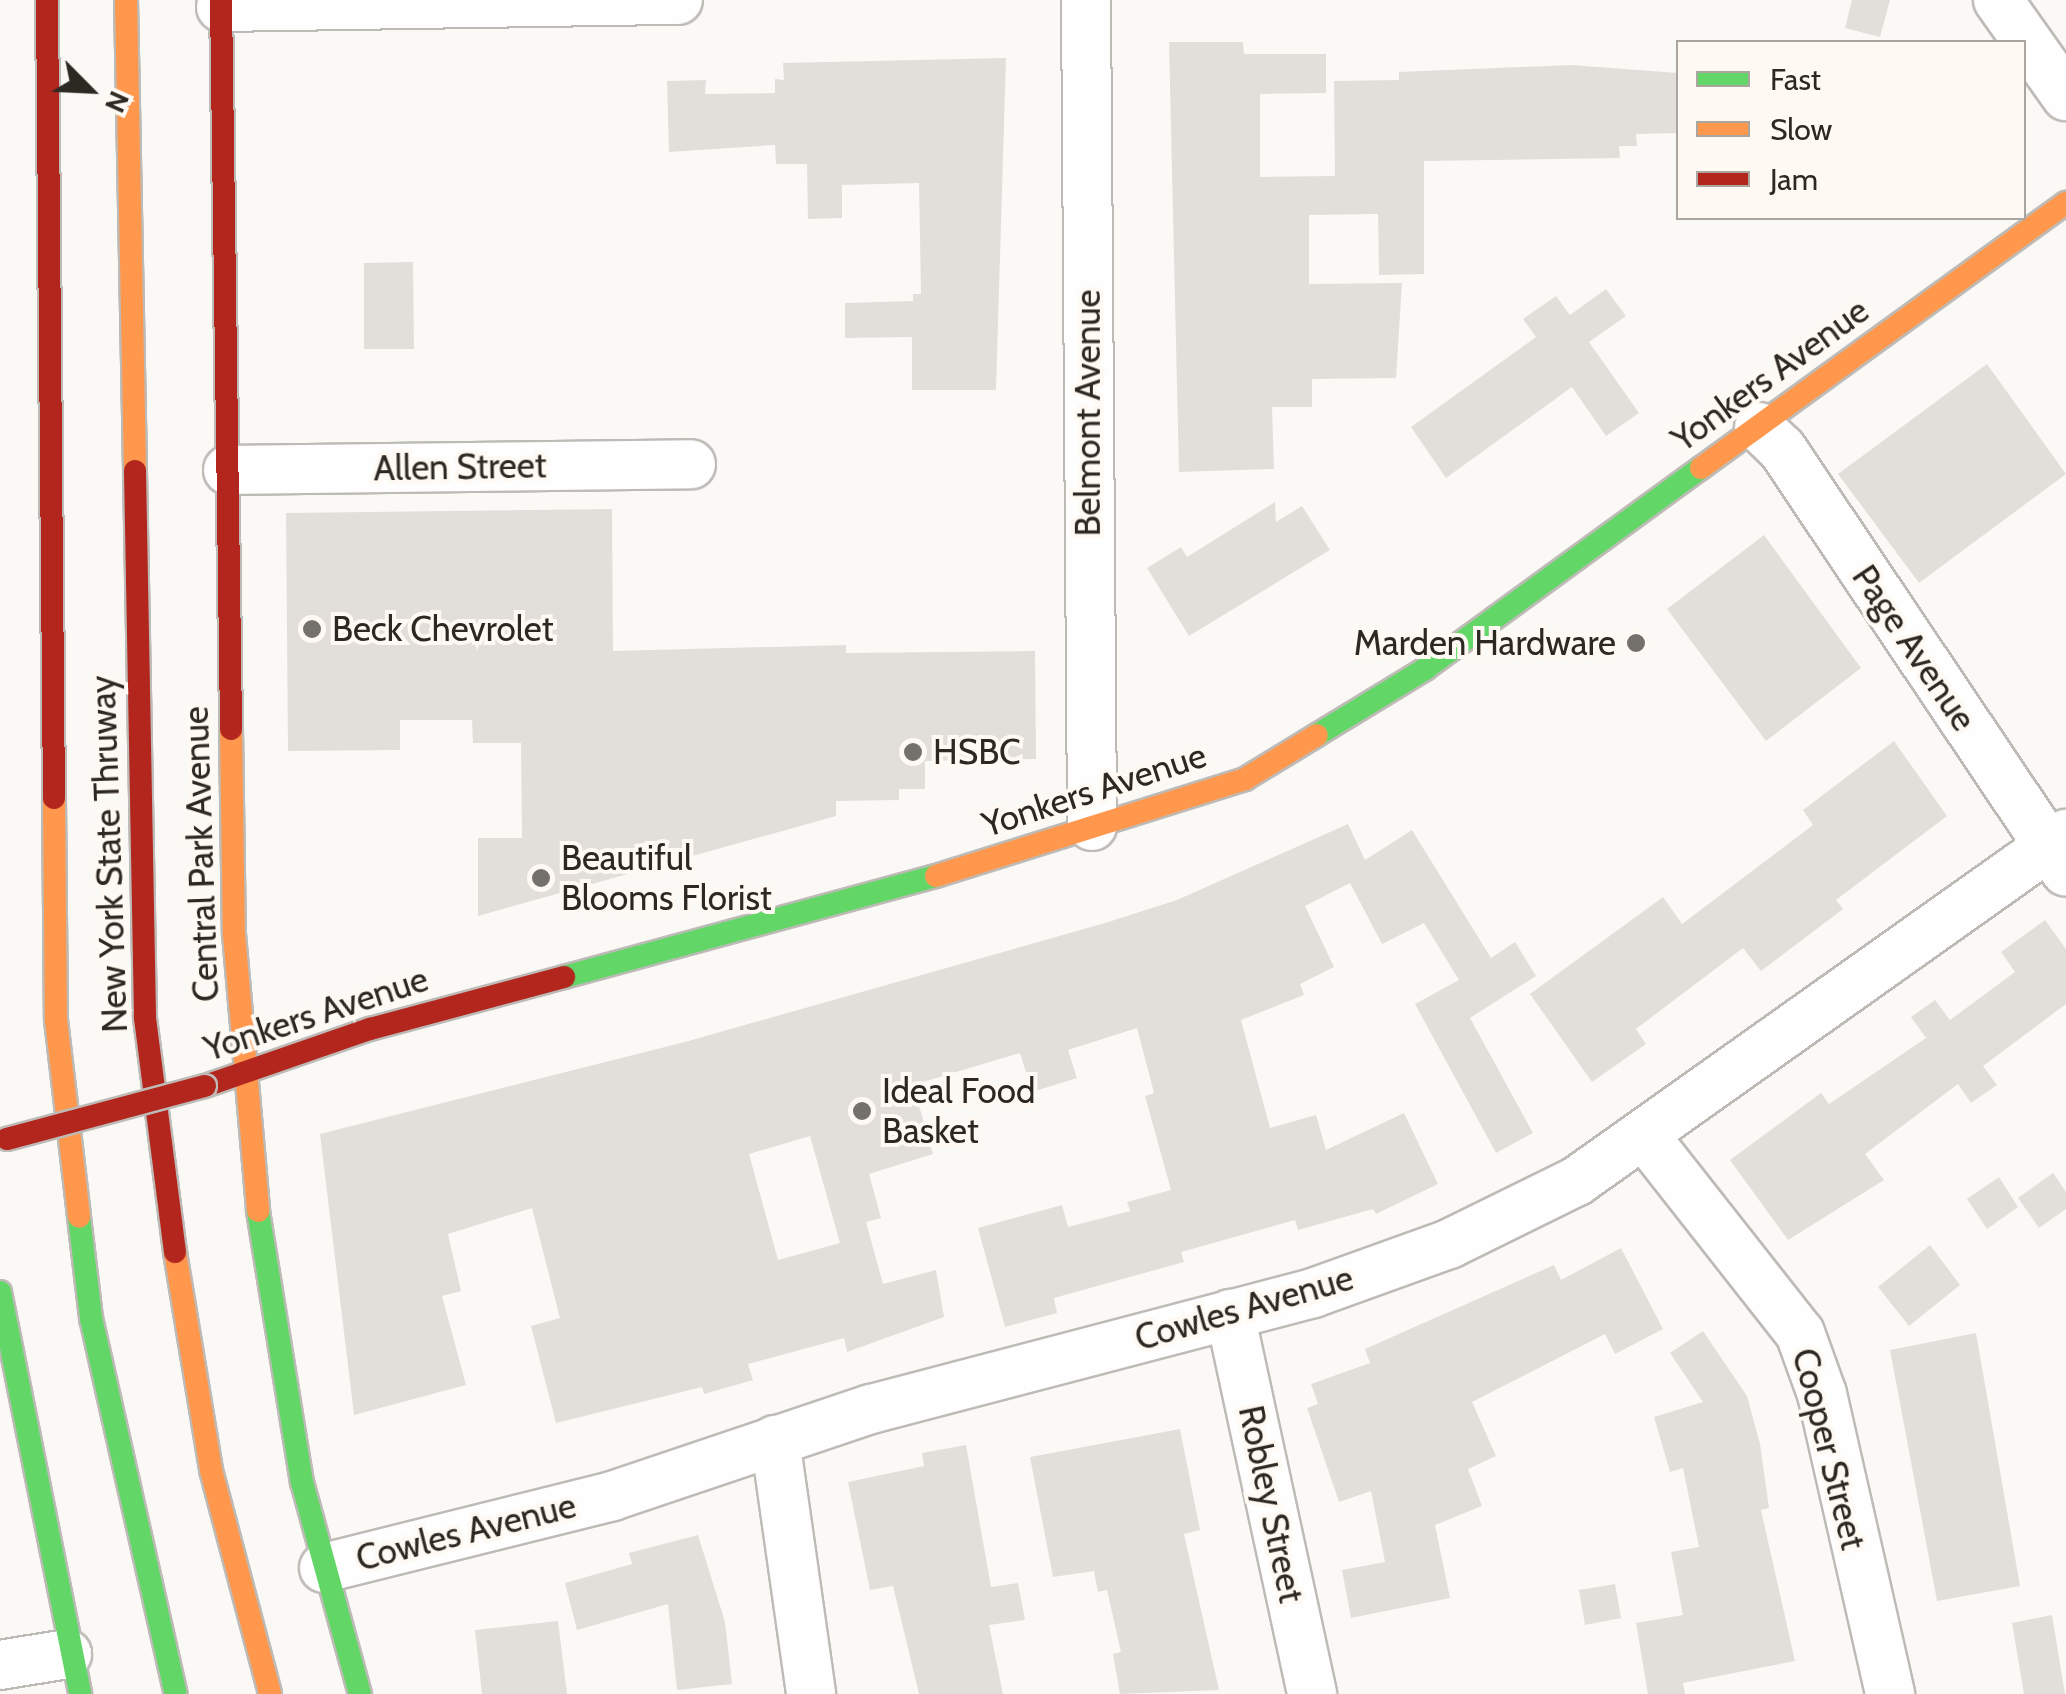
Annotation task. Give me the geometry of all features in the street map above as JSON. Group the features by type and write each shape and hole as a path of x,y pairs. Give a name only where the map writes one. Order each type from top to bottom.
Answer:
{"main road":[{"name":"New York State Thruway","path":"48,0 56,1020 91,1318 176,1694"},
{"name":"New York State Thruway","path":"126,0 146,1018 184,1323 211,1470 270,1694"},
{"name":"Central Park Avenue","path":"221,3 234,934 248,1074 253,1177 278,1350 324,1568 360,1694"},
{"name":"Yonkers Avenue","path":"4,1140 248,1074 370,1029 864,898 1245,779 1354,718 2066,204"},
{"path":"0,1292 74,1674"}],"street":[{"path":"221,3 678,0"},
{"name":"Belmont Avenue","path":"1086,0 1092,826"},
{"path":"1998,0 2066,96"},
{"name":"Page Avenue","path":"1759,427 1782,449 2060,851"},
{"name":"Allen Street","path":"228,470 692,464"},
{"name":"Cowles Avenue","path":"324,1568 612,1496 775,1440 1230,1314 1450,1244 1577,1181 2060,851"},
{"name":"Cooper Street","path":"1644,1135 1800,1333 1822,1394 1890,1694"},
{"name":"Robley Street","path":"1230,1314 1312,1694"},
{"path":"775,1440 811,1694"},
{"path":"0,1664 74,1674"}],"building":[{"path":"1852,0 1890,0 1880,37 1845,28"},
{"path":"1169,42 1243,42 1244,54 1326,54 1326,93 1260,94 1260,177 1335,176 1334,81 1399,80 1399,72 1571,65 1676,73 1676,133 1636,134 1637,146 1619,146 1620,158 1424,161 1424,274 1379,275 1378,214 1309,215 1309,284 1402,283 1396,378 1312,379 1312,407 1272,407 1274,469 1179,472"},
{"path":"1006,58 996,390 912,390 912,337 845,338 845,303 913,301 913,294 921,294 919,183 842,185 842,218 808,219 807,164 776,164 775,145 669,152 667,81 706,80 705,94 775,93 775,79 784,80 783,63"},
{"path":"413,262 414,349 364,349 364,263"},
{"path":"1606,289 1626,316 1589,342 1639,413 1606,436 1572,387 1446,478 1411,427 1536,337 1523,319 1556,296 1570,315"},
{"path":"1987,364 2066,474 1919,583 1838,474"},
{"path":"1275,502 1276,522 1302,506 1330,550 1189,636 1147,568 1181,547 1187,557"},
{"path":"612,509 613,651 846,645 846,653 1035,651 1036,759 925,761 925,789 899,789 899,800 836,801 836,816 478,916 478,838 522,838 521,743 473,743 472,720 400,720 400,750 288,751 286,513"},
{"path":"1764,535 1861,668 1766,741 1667,609"},
{"path":"1894,741 1947,816 1836,900 1843,909 1761,971 1743,948 1636,1029 1646,1044 1592,1082 1530,994 1663,897 1682,924 1813,825 1803,810"},
{"path":"1348,824 1365,860 1412,830 1491,958 1515,942 1536,976 1470,1018 1533,1133 1496,1153 1415,1004 1459,980 1424,923 1382,944 1350,883 1305,906 1334,967 1300,984 1304,995 1241,1020 1270,1128 1316,1115 1326,1150 1404,1113 1438,1184 1376,1214 1373,1209 1298,1230 1295,1220 1181,1252 1184,1262 1054,1298 1057,1313 1005,1327 978,1228 1062,1205 1068,1227 1130,1211 1127,1202 1171,1190 1145,1096 1154,1093 1137,1028 1068,1050 1077,1078 1032,1092 1020,1053 913,1085 933,1154 869,1174 881,1218 866,1222 883,1284 936,1270 944,1317 847,1352 844,1338 748,1364 753,1380 704,1394 702,1387 556,1423 531,1326 560,1318 532,1208 448,1234 461,1291 442,1296 466,1385 354,1415 320,1134 685,1042 1177,900","holes":["810,1136 840,1243 778,1260 749,1154"]},
{"path":"2045,920 2066,949 2066,1004 1983,1066 1997,1085 1971,1103 1958,1084 1865,1154 1884,1180 1788,1240 1730,1160 1821,1093 1829,1104 1926,1038 1911,1017 1935,1000 1950,1020 2015,972 2001,952"},
{"path":"2053,1173 2066,1192 2066,1209 2039,1228 2018,1198"},
{"path":"1999,1177 2018,1207 1987,1229 1967,1199"},
{"path":"1930,1245 1960,1285 1909,1326 1878,1287"},
{"path":"1621,1248 1663,1329 1615,1354 1605,1334 1472,1402 1496,1456 1468,1469 1482,1506 1435,1525 1450,1598 1351,1618 1342,1570 1385,1562 1371,1491 1339,1502 1307,1408 1318,1404 1311,1384 1370,1363 1365,1349 1554,1265 1561,1280"},
{"path":"1703,1331 1747,1396 1760,1444 1769,1508 1761,1510 1795,1661 1683,1683 1685,1694 1648,1694 1636,1623 1683,1615 1671,1552 1699,1547 1683,1468 1670,1472 1654,1417 1703,1402 1670,1353"},
{"path":"1976,1333 2020,1586 1937,1601 1890,1350"},
{"path":"1180,1429 1200,1530 1184,1534 1219,1690 1120,1694 1113,1654 1121,1652 1107,1590 1098,1592 1094,1571 1053,1577 1030,1457"},
{"path":"966,1445 991,1587 1018,1583 1025,1620 989,1625 1003,1694 919,1694 893,1586 870,1590 848,1482 924,1466 922,1453"},
{"path":"698,1535 725,1622 732,1684 677,1690 668,1604 577,1630 565,1583 632,1564 629,1553"},
{"path":"1615,1584 1621,1618 1585,1625 1579,1590"},
{"path":"2052,1615 2065,1694 2024,1694 2012,1623"},
{"path":"558,1621 567,1694 482,1694 475,1630"}],"traffic: fast":[{"path":"1317,735 1425,669 1701,468"},
{"path":"564,977 936,876"},
{"path":"258,1211 302,1482 360,1694"},
{"path":"79,1217 91,1318 176,1694"},
{"path":"0,1292 80,1694"}],"traffic: slow":[{"path":"126,0 135,471"},
{"path":"1701,468 2066,203"},
{"path":"231,729 234,934 258,1211"},
{"path":"936,876 1245,779 1317,735"},
{"path":"54,798 56,1020 79,1217"},
{"path":"175,1252 211,1470 270,1694"}],"traffic: jam":[{"path":"47,0 54,798"},
{"path":"221,0 231,729"},
{"path":"135,471 145,1018 175,1252"},
{"path":"205,1086 370,1029 564,977"},
{"path":"7,1139 205,1086"}],"place":[{"name":"Beck Chevrolet","path":"312,629"},
{"name":"Marden Hardware","path":"1636,643"},
{"name":"HSBC","path":"913,752"},
{"name":"Beautiful Blooms Florist","path":"541,878"},
{"name":"Ideal Food Basket","path":"862,1111"}]}
